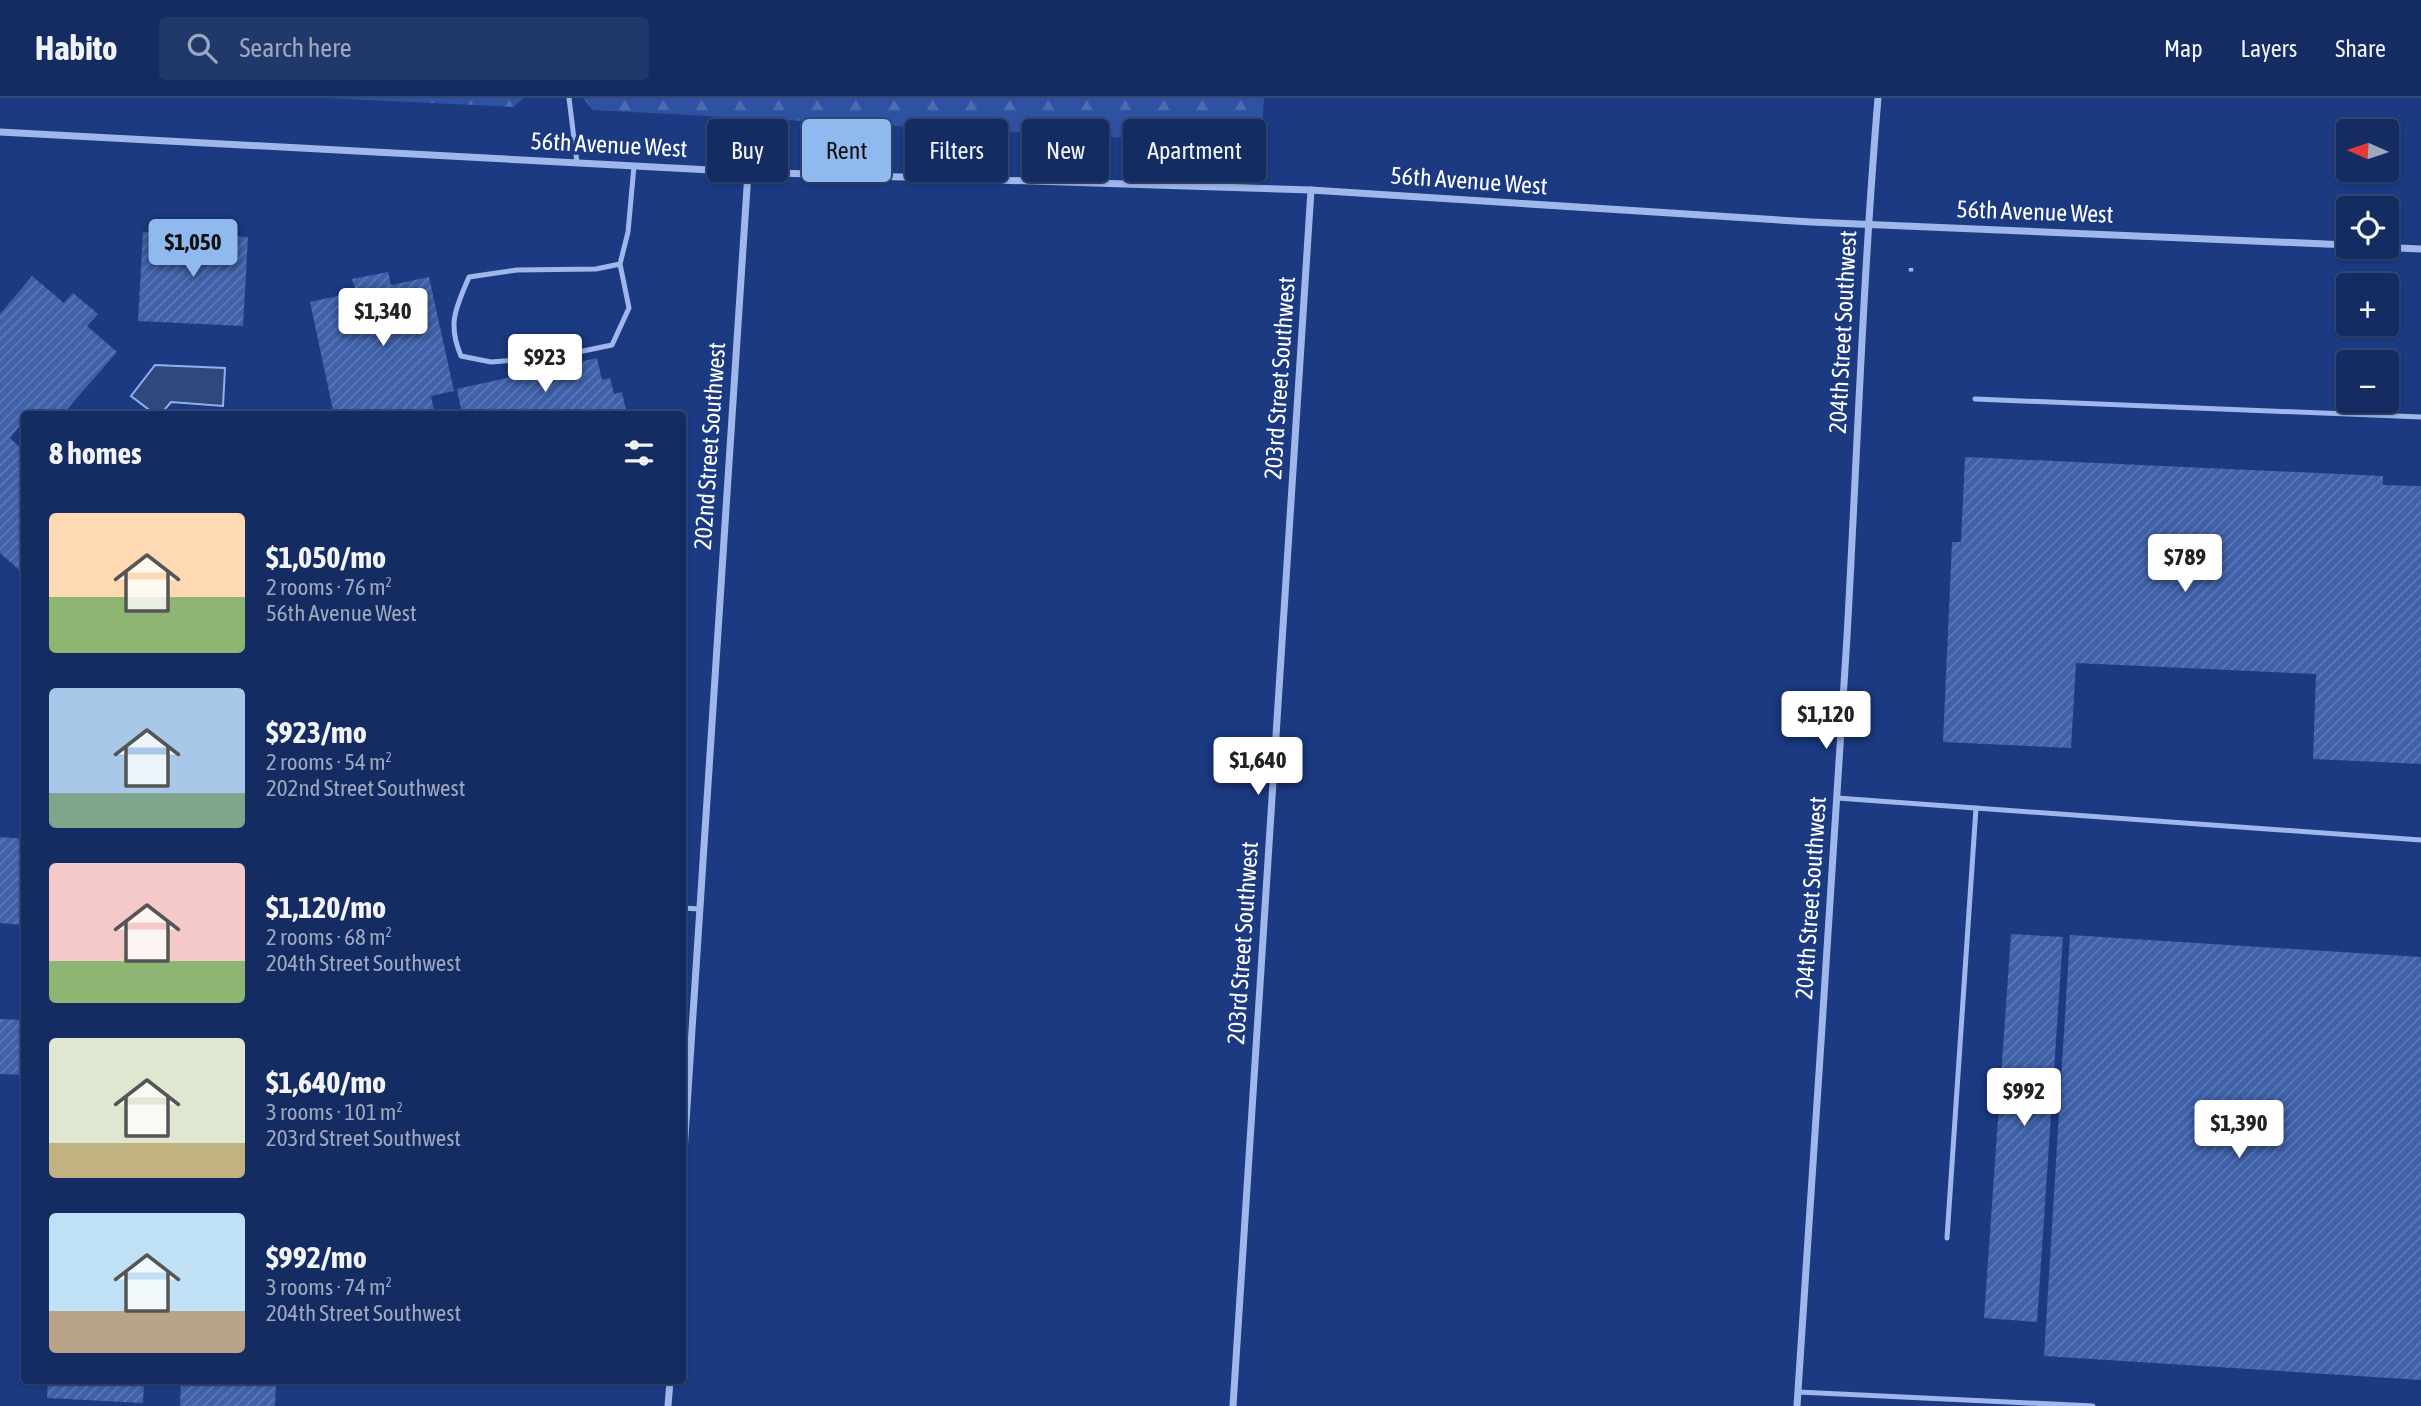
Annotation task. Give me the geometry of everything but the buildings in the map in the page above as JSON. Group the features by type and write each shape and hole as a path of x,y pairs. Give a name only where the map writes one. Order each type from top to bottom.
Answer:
{"street":[{"name":"204th Street Southwest","path":"1797,1406 1837,798 1867,225 1878,98"},
{"name":"56th Avenue West","path":"0,132 707,170"},
{"name":"56th Avenue West","path":"788,173 1311,190 1867,225 2336,245"},
{"name":"202nd Street Southwest","path":"686,1066 700,909 747,182"},
{"name":"203rd Street Southwest","path":"1233,1406 1311,190"},
{"path":"2399,248 2421,249"},
{"path":"668,1406 670,1384"}],"lane":[{"path":"569,98 577,163"},
{"path":"620,264 596,269 517,270 469,277 456,307 453,336 461,356 491,362 554,357 612,345 629,308 620,264 628,232 634,166"},
{"path":"1975,398 2421,417"},
{"path":"1837,798 2421,840"},
{"path":"1947,1238 1976,808"},
{"path":"686,908 700,909"},
{"path":"1798,1392 2093,1406"},
{"path":"1884,1406 1885,1396"}],"green space":[{"path":"328,98 524,98 513,107"},
{"path":"583,98 1264,98 1263,119 1123,119 1123,138 1109,137 1109,119 1022,119 1022,132 1008,132 1008,119 905,119 905,126 891,126 891,119 802,121 593,110"}],"shaded area":[{"path":"155,365 225,368 223,406 171,402 163,411 151,411 131,396"}]}
